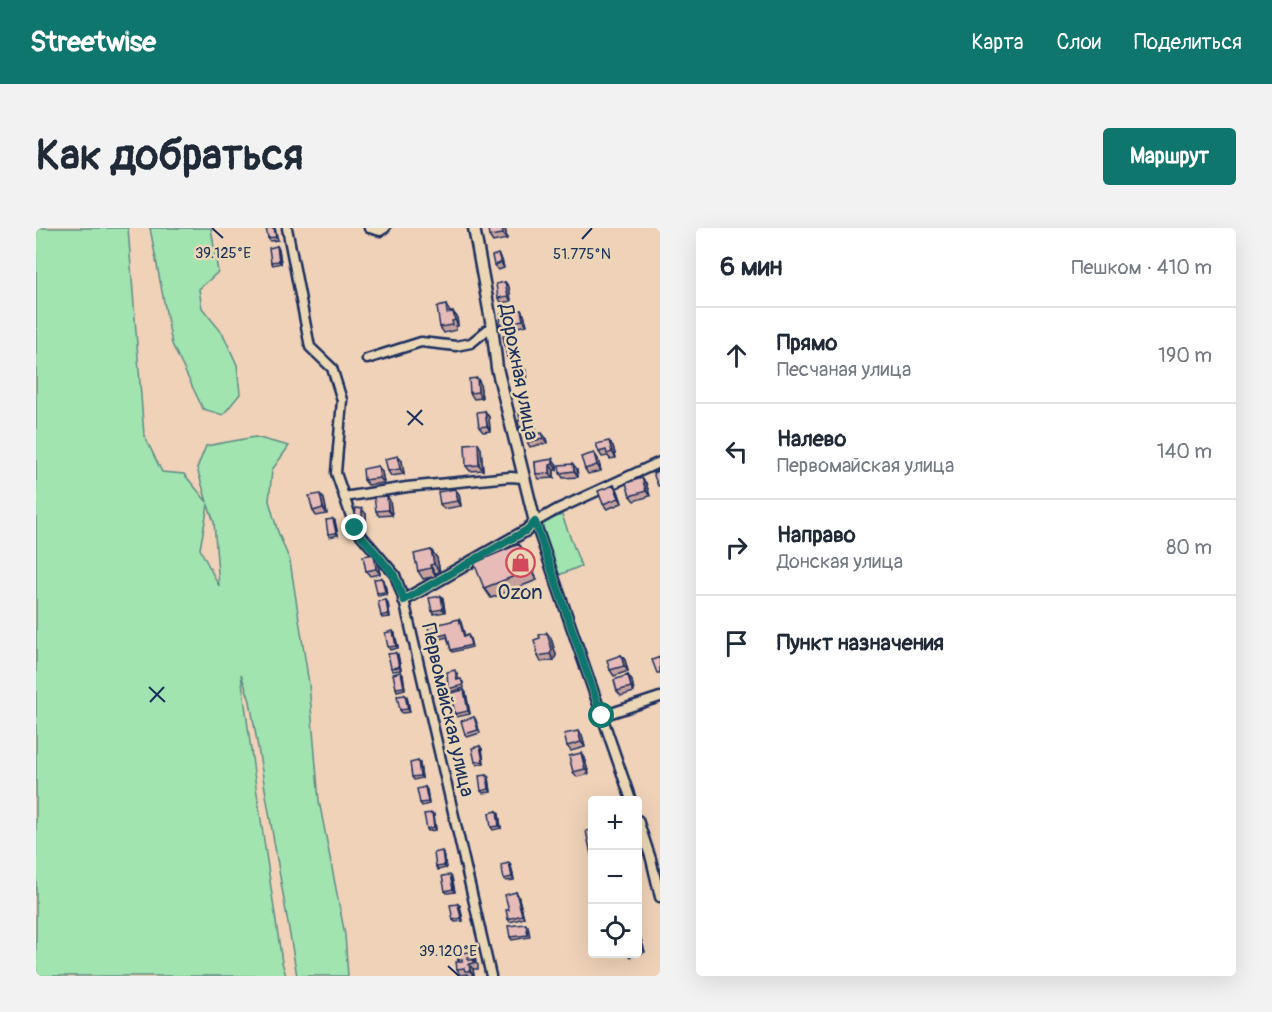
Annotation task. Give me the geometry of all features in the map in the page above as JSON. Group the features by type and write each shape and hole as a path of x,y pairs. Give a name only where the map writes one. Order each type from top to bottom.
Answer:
{"street":[{"path":"287,228 310,347 332,368 342,400 336,473 355,528 394,575 404,600"},
{"path":"369,228 380,231 385,228"},
{"name":"Дорожная улица","path":"474,228 492,326 497,368 535,522"},
{"path":"367,359 421,342 456,346 471,342 492,326"},
{"path":"629,796 535,522 660,462"},
{"path":"344,497 407,487 510,477 523,478"},
{"name":"Первомайская улица","path":"490,976 404,600 527,530 535,522"},
{"path":"602,716 660,697"},
{"path":"642,832 660,897"}],"green space":[{"path":"36,228 128,228 144,435 162,472 184,474 207,502 197,468 206,446 255,437 289,446 272,470 269,501 290,561 309,684 319,801 345,935 348,976 297,976 250,701 241,674 282,962 286,976 36,976","holes":["208,505 214,522 219,586 200,549"]},
{"path":"150,228 211,228 218,272 199,289 202,308 223,334 237,365 240,394 223,415 203,409 172,344"},
{"path":"562,515 581,566 559,575 539,523"}],"building":[{"path":"266,228 274,228 276,237 268,238"},
{"path":"488,228 502,228 503,234 489,236"},
{"path":"277,246 279,261 271,262 269,248"},
{"path":"498,254 501,263 494,265 492,256"},
{"path":"505,282 508,296 498,298 496,284"},
{"path":"446,305 447,313 453,312 455,320 452,321 453,325 440,327 437,307"},
{"path":"521,310 523,320 500,325 501,314"},
{"path":"513,334 516,355 507,357 503,336"},
{"path":"514,366 522,366 524,380 516,381"},
{"path":"477,378 478,392 470,393 469,379"},
{"path":"485,411 487,426 479,427 477,412"},
{"path":"526,413 528,420 532,419 534,427 524,430 523,426 519,427 518,421 520,420 519,414"},
{"path":"542,433 543,438 527,442 525,437"},
{"path":"609,441 612,452 607,454 606,450 599,452 596,444"},
{"path":"478,443 479,465 466,466 465,444"},
{"path":"594,453 597,465 585,469 581,457"},
{"path":"398,456 400,469 388,471 385,459"},
{"path":"553,459 550,473 536,474 535,462"},
{"path":"573,464 574,471 560,473 559,465"},
{"path":"378,466 380,478 364,480 363,469"},
{"path":"660,470 660,485 658,486 653,473"},
{"path":"642,478 646,491 630,496 626,483"},
{"path":"614,485 619,498 603,504 598,491"},
{"path":"455,489 458,501 440,504 438,492"},
{"path":"320,494 323,508 313,511 309,496"},
{"path":"387,496 388,510 376,511 374,497"},
{"path":"356,508 362,509 362,517 355,517"},
{"path":"333,519 336,533 328,534 326,520"},
{"path":"519,544 530,570 484,588 474,563"},
{"path":"431,550 434,564 430,565 431,568 418,571 414,554"},
{"path":"374,554 376,569 366,571 363,556"},
{"path":"382,578 385,592 377,593 374,579"},
{"path":"441,596 443,609 432,611 429,598"},
{"path":"386,600 388,614 381,616 378,601"},
{"path":"459,619 464,637 468,635 471,645 451,650 447,634 431,638 428,627"},
{"path":"393,631 396,646 388,647 385,633"},
{"path":"547,633 552,650 550,654 538,656 534,640 540,638 539,635"},
{"path":"396,653 399,667 391,668 388,654"},
{"path":"621,655 624,666 610,670 607,660"},
{"path":"660,657 660,673 657,673 652,660"},
{"path":"455,670 457,680 461,679 463,685 448,689 447,672"},
{"path":"401,672 404,687 396,688 393,674"},
{"path":"628,675 631,687 617,691 614,680"},
{"path":"464,690 468,711 455,714 452,699 448,700 446,694"},
{"path":"405,695 408,709 400,710 397,696"},
{"path":"474,717 478,730 465,734 461,721"},
{"path":"578,731 581,742 567,746 564,734"},
{"path":"480,746 483,761 475,762 472,748"},
{"path":"581,753 585,769 573,772 569,756"},
{"path":"418,761 420,776 412,777 410,763"},
{"path":"487,775 489,789 481,791 479,776"},
{"path":"425,787 428,802 420,803 417,789"},
{"path":"497,811 499,826 491,827 489,813"},
{"path":"432,813 434,827 427,829 424,814"},
{"path":"442,851 444,866 436,867 434,853"},
{"path":"509,863 512,877 504,879 501,865"},
{"path":"450,875 453,889 445,891 442,876"},
{"path":"516,892 522,915 508,919 506,910 509,910 505,895"},
{"path":"458,904 461,918 453,920 450,905"},
{"path":"526,924 528,935 510,937 508,926"},
{"path":"472,952 472,957 468,957 468,960 474,960 474,963 469,964 470,971 465,971 464,968 457,969 456,962 462,962 462,959 458,960 458,953"}],"place":[{"name":"Ozon","path":"520,562"}],"route":[{"path":"355,528 394,575 404,600 527,530 535,522 602,716"}]}
